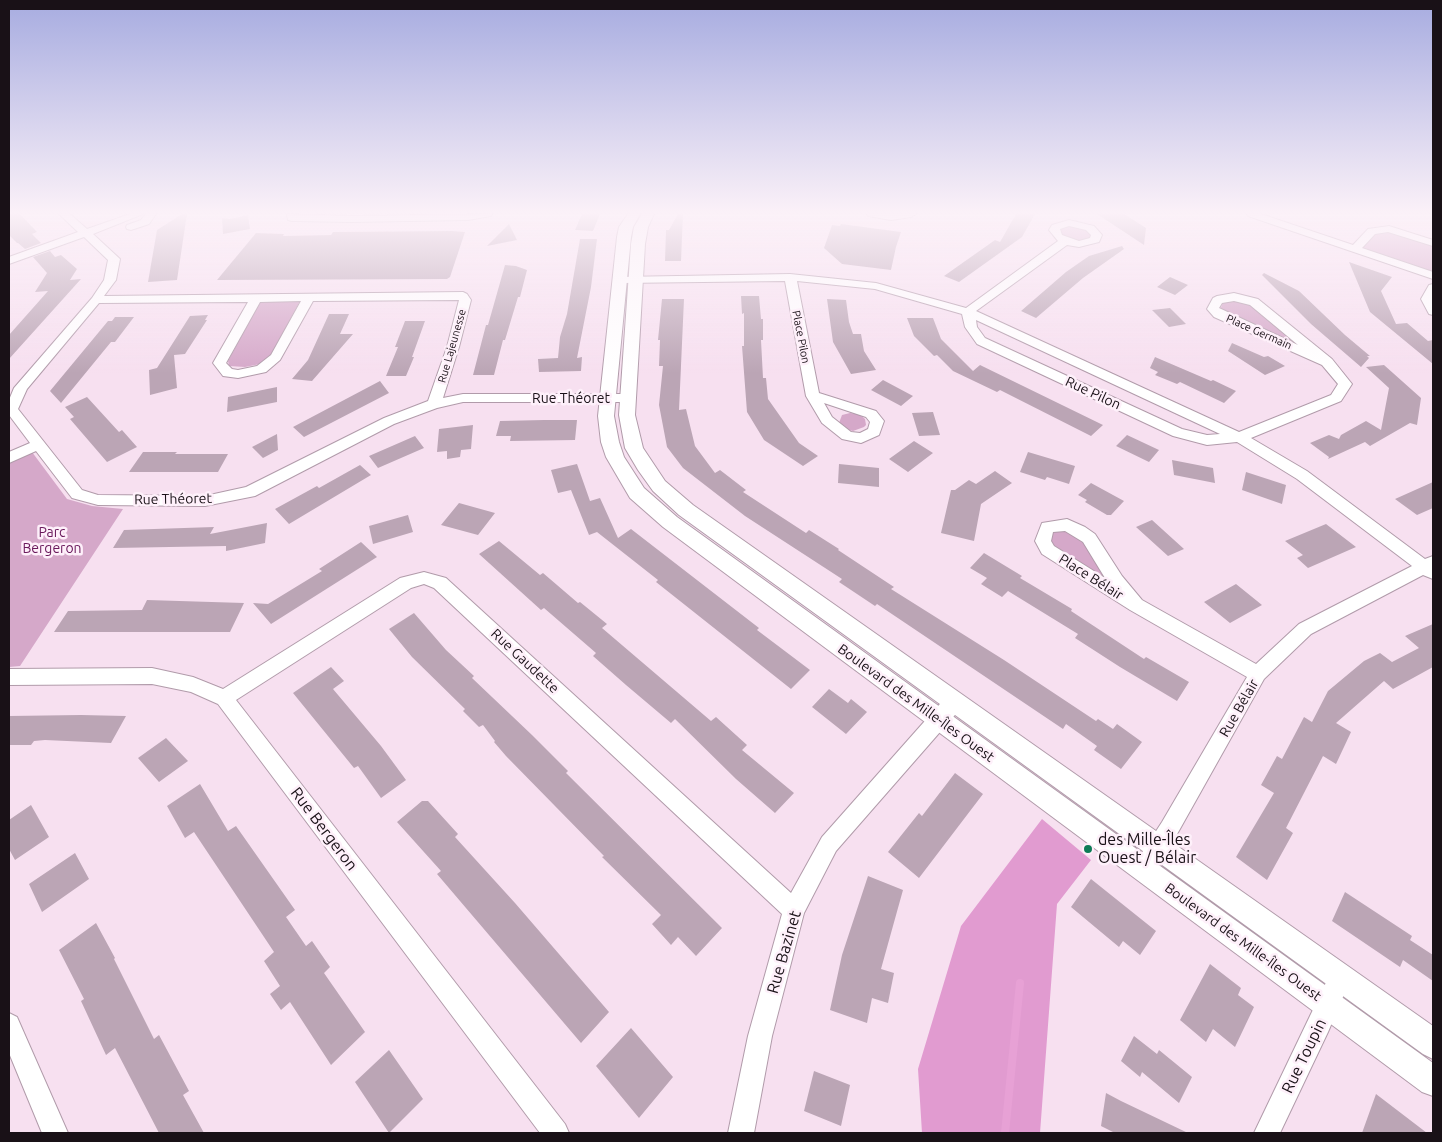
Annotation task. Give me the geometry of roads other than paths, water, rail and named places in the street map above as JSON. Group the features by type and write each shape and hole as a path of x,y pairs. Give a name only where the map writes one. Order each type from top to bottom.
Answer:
{"street":[{"name":"Rue Théoret","path":"112,267 110,280 96,300 21,388 11,408 77,494 98,500 205,501 250,492 389,421 434,404 463,398 617,398"},
{"name":"Boulevard des Mille-Îles Ouest","path":"626,267 617,398 606,416 612,450 624,475 644,500 670,522 938,720 1150,858 1340,978 1433,1044"},
{"name":"Boulevard des Mille-Îles Ouest","path":"627,280 630,267"},
{"path":"968,312 1029,267"},
{"path":"1408,267 1433,276"},
{"name":"Rue Pilon","path":"627,280 790,277 876,286 968,312 1239,437 1302,475 1430,567"},
{"name":"Place Pilon","path":"790,277 813,396"},
{"path":"1433,287 1427,299 1433,312"},
{"name":"Rue Lajeunesse","path":"96,300 463,296 465,300 453,347 434,404"},
{"path":"256,298 219,363 228,373 238,374 261,369 276,358 308,297"},
{"name":"Place Germain","path":"1239,437 1336,398 1345,384 1327,362 1254,302 1234,297 1216,300 1213,309 1218,314 1327,362"},
{"name":"Rue Pilon","path":"968,312 971,327 981,341 1169,429 1208,440 1239,437"},
{"name":"Boulevard des Mille-Îles Ouest","path":"617,398 627,421 634,448 650,476 675,502 954,702 1150,858 1329,1005 1433,1082"},
{"path":"9,458 38,445"},
{"name":"Place Bélair","path":"1136,605 1116,582 1089,538 1067,525 1047,527 1043,541 1048,550 1136,605 1258,674"},
{"name":"Rue Bélair","path":"1150,858 1258,674 1305,629 1430,567"},
{"name":"Rue Gaudette","path":"224,698 406,583 424,578 440,583 794,910"},
{"name":"Rue Bergeron","path":"9,677 152,676 193,685 224,698 556,1133"},
{"name":"Rue Bazinet","path":"741,1133 760,1036 794,910 828,844 954,702"},
{"name":"Rue Toupin","path":"1267,1133 1329,1005 1340,978"},
{"path":"9,1025 55,1133"}],"waterway":[{"path":"1005,1133 1020,983"}],"place":[{"name":"des Mille-Îles Ouest / Bélair","path":"1088,849"}],"park label":[{"name":"Parc Bergeron","path":"52,540"}]}
